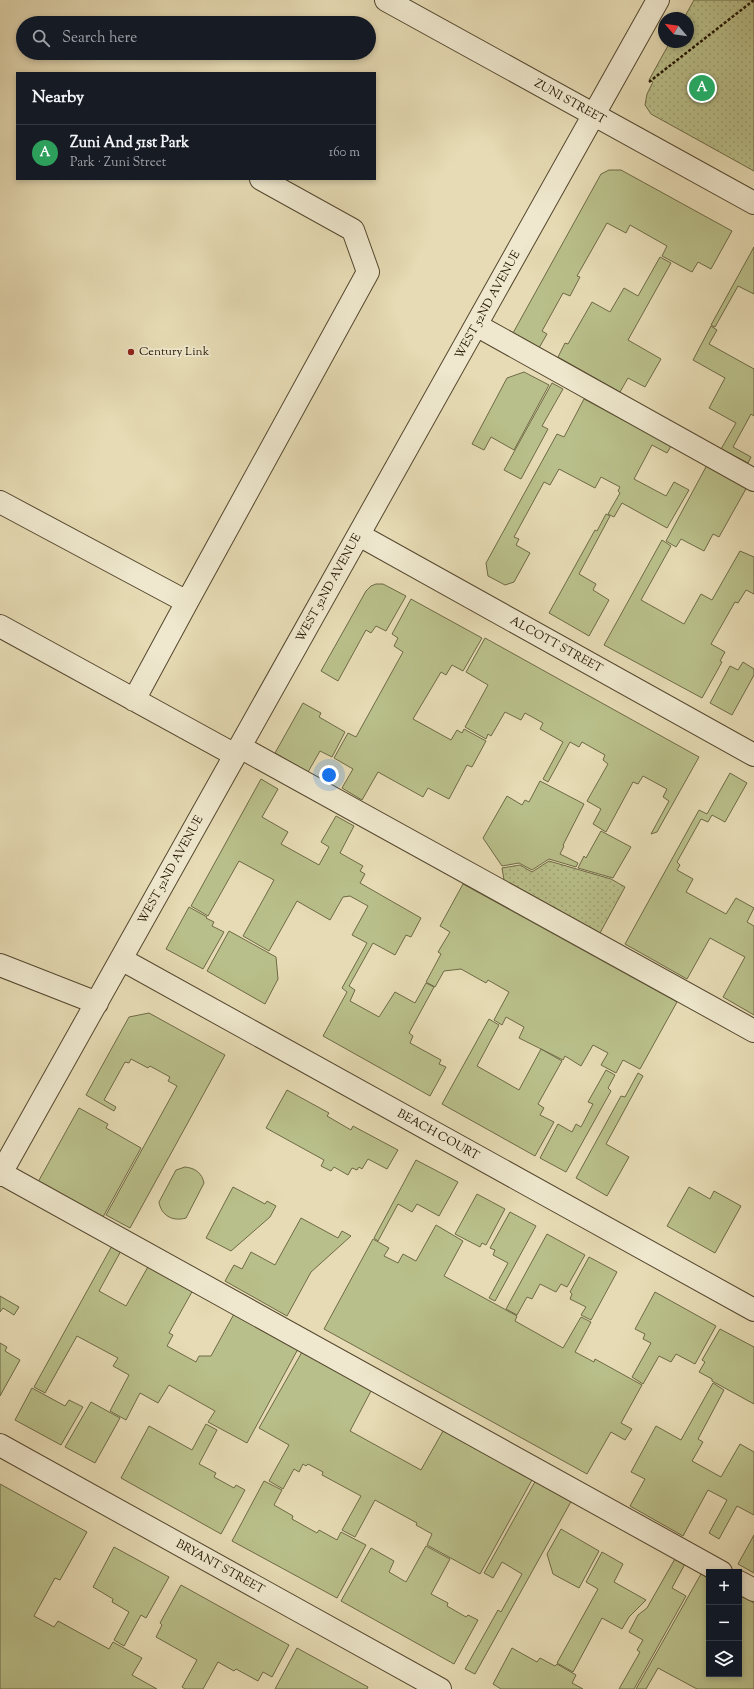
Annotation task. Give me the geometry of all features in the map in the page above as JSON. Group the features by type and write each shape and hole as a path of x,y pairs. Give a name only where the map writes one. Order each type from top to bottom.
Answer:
{"street":[{"name":"ZUNI STREET","path":"386,0 754,203"},
{"name":"WEST 52ND AVENUE","path":"1,1174 658,0"},
{"path":"134,700 368,272 353,230 263,180"},
{"path":"476,325 754,480"},
{"path":"0,502 187,602"},
{"name":"ALCOTT STREET","path":"359,535 754,755"},
{"path":"0,626 134,700 238,751 754,1031"},
{"name":"BEACH COURT","path":"121,959 754,1310"},
{"path":"0,965 96,1004"},
{"path":"1,1174 716,1569"},
{"name":"BRYANT STREET","path":"0,1444 440,1689"},
{"path":"742,1584 754,1590"}],"path":[{"path":"649,82 754,0"}],"green space":[{"path":"694,0 754,0 754,171 651,114 645,105 647,94 653,82 649,80 667,48 694,48 694,12 687,12"},
{"path":"609,170 621,170 732,231 711,269 698,262 692,272 662,256 667,246 630,225 626,233 607,223 577,276 580,277 570,296 563,293 542,331 547,334 539,348 513,333 601,174"},
{"path":"754,247 754,294 738,286 715,327 711,325"},
{"path":"660,257 671,263 628,340 661,359 645,387 628,378 620,392 558,357 565,343 568,344 592,302 610,312 624,288 638,296"},
{"path":"711,326 717,330 709,344 754,369 754,416 751,414 733,447 751,457 748,463 721,449 736,423 709,408 725,378 693,360"},
{"path":"524,372 549,385 514,450 491,437 484,450 472,444 507,378"},
{"path":"552,383 563,389 542,426 548,429 521,479 504,470"},
{"path":"584,399 671,446 667,453 652,445 634,479 666,496 674,482 689,490 667,528 622,503 614,517 608,514 620,493 618,491 620,487 601,477 595,488 559,469 550,485 544,482 514,537 519,539 516,545 530,553 514,582 505,585 488,576 486,563 557,434 564,437"},
{"path":"707,465 747,487 719,537 713,534 704,551 681,539 676,547 666,541"},
{"path":"606,514 610,516 579,574 596,584 593,590 609,600 589,636 549,613 595,530 597,531"},
{"path":"662,540 671,546 641,600 684,624 701,594 712,600 740,551 754,557 754,594 746,590 738,603 735,602 711,644 725,652 720,661 722,662 702,698 604,645"},
{"path":"383,584 406,596 386,631 376,626 371,633 366,630 338,681 321,671 366,591 371,586"},
{"path":"411,599 482,638 463,671 452,665 446,675 441,672 413,719 451,740 457,730 462,733 464,729 486,741 472,767 467,765 449,799 428,788 423,797 378,772 362,800 342,788 353,769 334,758 348,733 356,737 403,652 394,646 398,638 392,634"},
{"path":"485,638 699,757 657,832 651,834 669,801 663,797 667,789 643,776 638,784 633,782 606,832 593,824 601,809 587,801 608,764 603,760 605,755 582,742 579,747 570,742 548,782 543,779 563,742 540,729 543,723 525,713 521,720 505,712 491,736 488,734 486,739 465,727 488,685 466,672"},
{"path":"743,662 754,669 754,675 732,715 710,703 730,666 738,670"},
{"path":"303,703 321,713 319,717 345,732 332,757 320,751 308,772 275,753"},
{"path":"730,773 747,783 725,822 712,815 708,822 701,819 677,862 680,865 677,870 693,879 686,892 726,914 736,898 754,908 747,922 754,926 754,1015 723,997 745,957 710,938 687,979 625,944 699,810 707,814"},
{"path":"261,779 278,789 262,817 288,832 281,844 319,865 329,847 321,842 336,816 354,826 340,853 363,866 360,871 365,874 360,883 421,918 411,937 406,935 395,955 373,943 349,986 355,990 350,1001 379,1017 395,992 415,1003 426,983 434,987 409,1033 413,1036 410,1043 441,1060 439,1064 446,1067 430,1096 323,1036 347,992 342,988 367,943 352,935 368,906 350,896 343,897 330,920 297,901 269,951 243,936 274,880 239,861 208,916 191,906"},
{"path":"540,781 584,804 560,854 578,863 576,867 549,859 532,870 519,863 502,866 483,838 507,796 522,805 525,800 529,802"},
{"path":"601,831 631,847 613,878 578,868 584,856 586,858"},
{"path":"549,861 611,879 625,887 600,933 504,880 502,868 520,865 532,872"},
{"path":"463,884 677,1002 640,1069 623,1060 616,1073 601,1065 608,1053 593,1045 581,1066 565,1056 563,1060 519,1038 524,1027 506,1017 502,1025 494,1020 509,992 488,980 486,983 461,969 444,971 435,987 426,982 441,954 438,952 450,932 440,926"},
{"path":"189,907 214,922 212,926 224,932 203,969 166,949"},
{"path":"229,931 276,957 278,979 265,1004 207,971"},
{"path":"149,1013 225,1055 130,1228 106,1215 177,1086 168,1081 170,1077 150,1066 148,1068 131,1059 129,1063 125,1062 104,1100 116,1107 114,1111 86,1095 129,1017"},
{"path":"489,1019 499,1025 477,1066 519,1090 541,1049 562,1061 538,1104 544,1108 540,1115 554,1122 535,1156 442,1104"},
{"path":"606,1070 615,1075 608,1088 611,1091 566,1172 540,1158 558,1124 572,1132 576,1124 581,1127 593,1104 588,1102"},
{"path":"638,1073 643,1076 606,1144 629,1157 607,1196 576,1178 621,1096 625,1097"},
{"path":"287,1090 329,1113 327,1116 351,1130 353,1126 398,1150 387,1169 368,1159 362,1169 359,1167 357,1170 352,1168 348,1175 334,1167 331,1171 321,1166 324,1160 266,1128"},
{"path":"79,1108 108,1124 106,1128 141,1148 103,1217 38,1182"},
{"path":"416,1160 458,1182 439,1216 417,1204 412,1212 398,1204 378,1241 374,1238"},
{"path":"185,1167 198,1172 202,1176 204,1183 186,1218 176,1219 168,1216 162,1211 159,1202 176,1170"},
{"path":"233,1187 265,1204 267,1201 276,1206 270,1217 231,1251 206,1238"},
{"path":"689,1187 710,1199 714,1191 741,1206 715,1253 667,1226"},
{"path":"477,1194 505,1209 486,1245 482,1243 480,1247 455,1234"},
{"path":"510,1212 536,1226 495,1301 489,1298 508,1263 493,1255 495,1250 490,1248"},
{"path":"301,1218 338,1238 342,1231 351,1236 311,1272 287,1316 225,1281 234,1265 242,1269 251,1252 275,1265"},
{"path":"436,1225 463,1241 444,1276 517,1316 515,1321 563,1348 581,1317 591,1322 575,1352 594,1362 595,1359 642,1385 621,1423 632,1429 625,1440 611,1432 587,1474 324,1329 373,1239 389,1248 384,1256 398,1263 403,1254 416,1261"},
{"path":"547,1234 585,1255 567,1287 561,1284 556,1292 540,1284 532,1299 527,1297 517,1315 506,1309"},
{"path":"113,1244 122,1249 99,1291 126,1306 149,1265 193,1290 169,1333 173,1335 167,1346 196,1362 199,1356 211,1356 234,1314 298,1349 247,1443 208,1422 215,1411 169,1385 158,1403 140,1393 126,1420 110,1411 129,1375 113,1366 118,1358 77,1336 45,1393 34,1387"},
{"path":"589,1257 617,1272 591,1320 581,1315 586,1307 570,1299 572,1294 570,1292"},
{"path":"655,1292 716,1326 695,1364 676,1354 671,1362 659,1356 643,1384 632,1377 651,1343 643,1339 645,1334 635,1329"},
{"path":"0,1296 19,1307 14,1315 3,1308 0,1312"},
{"path":"720,1329 754,1347 754,1404 712,1381 712,1379 699,1372 705,1362 702,1360"},
{"path":"0,1343 7,1347 5,1351 20,1360 0,1396"},
{"path":"302,1352 371,1391 350,1431 421,1470 443,1431 532,1480 480,1574 427,1545 432,1534 416,1525 417,1523 375,1500 355,1537 342,1530 361,1496 322,1475 323,1472 308,1464 306,1466 303,1464 299,1472 294,1469 283,1489 269,1481 289,1445 259,1428"},
{"path":"713,1383 724,1390 698,1439 703,1442 692,1461 721,1477 740,1444 754,1452 754,1515 737,1506 719,1539 709,1533 727,1500 708,1490 683,1536 630,1506 645,1479 631,1472 656,1426 681,1440"},
{"path":"32,1388 65,1406 69,1400 83,1407 61,1445 15,1420"},
{"path":"91,1402 120,1418 95,1463 65,1447"},
{"path":"206,1424 217,1430 199,1464 216,1473 214,1477 234,1488 236,1485 245,1490 221,1534 121,1478 149,1426 192,1450"},
{"path":"537,1478 573,1498 475,1674 465,1669 498,1610 501,1612 522,1574 502,1562 493,1578 484,1573"},
{"path":"264,1481 282,1490 274,1505 293,1516 292,1519 317,1533 319,1530 337,1540 341,1532 366,1545 337,1598 232,1541"},
{"path":"0,1484 87,1532 60,1580 55,1578 34,1616 54,1627 58,1621 109,1649 113,1642 142,1658 132,1675 157,1689 0,1689"},
{"path":"561,1529 599,1551 579,1588 553,1574 547,1554"},
{"path":"754,1535 754,1573 738,1564"},
{"path":"426,1546 450,1559 431,1594 448,1603 447,1606 466,1617 468,1615 478,1620 454,1664 341,1601 371,1548 394,1561 389,1572 406,1582"},
{"path":"114,1547 169,1577 146,1618 141,1615 124,1646 114,1640 129,1612 112,1602 113,1599 93,1587"},
{"path":"602,1552 623,1564 614,1582 646,1600 629,1617 622,1629 602,1618 573,1672 557,1663 598,1589 586,1582"},
{"path":"676,1557 686,1562 672,1588 686,1596 634,1689 619,1689 640,1652 637,1650 643,1640 629,1632 638,1615 647,1608"},
{"path":"701,1574 706,1576 706,1677 742,1677 742,1597 754,1603 754,1689 697,1689 658,1668 646,1689 636,1689"},
{"path":"181,1585 289,1645 272,1677 263,1672 258,1681 236,1669 234,1671 218,1662 203,1689 185,1689 182,1687 197,1660 156,1637 162,1625 160,1623"},
{"path":"297,1648 368,1687 367,1689 275,1689"},
{"path":"512,1648 537,1662 540,1658 555,1666 557,1664 576,1675 572,1683 583,1689 501,1689 493,1684"}],"place":[{"name":"Zuni And 51st Park","path":"702,88"},
{"name":"Century Link","path":"131,352"}]}
